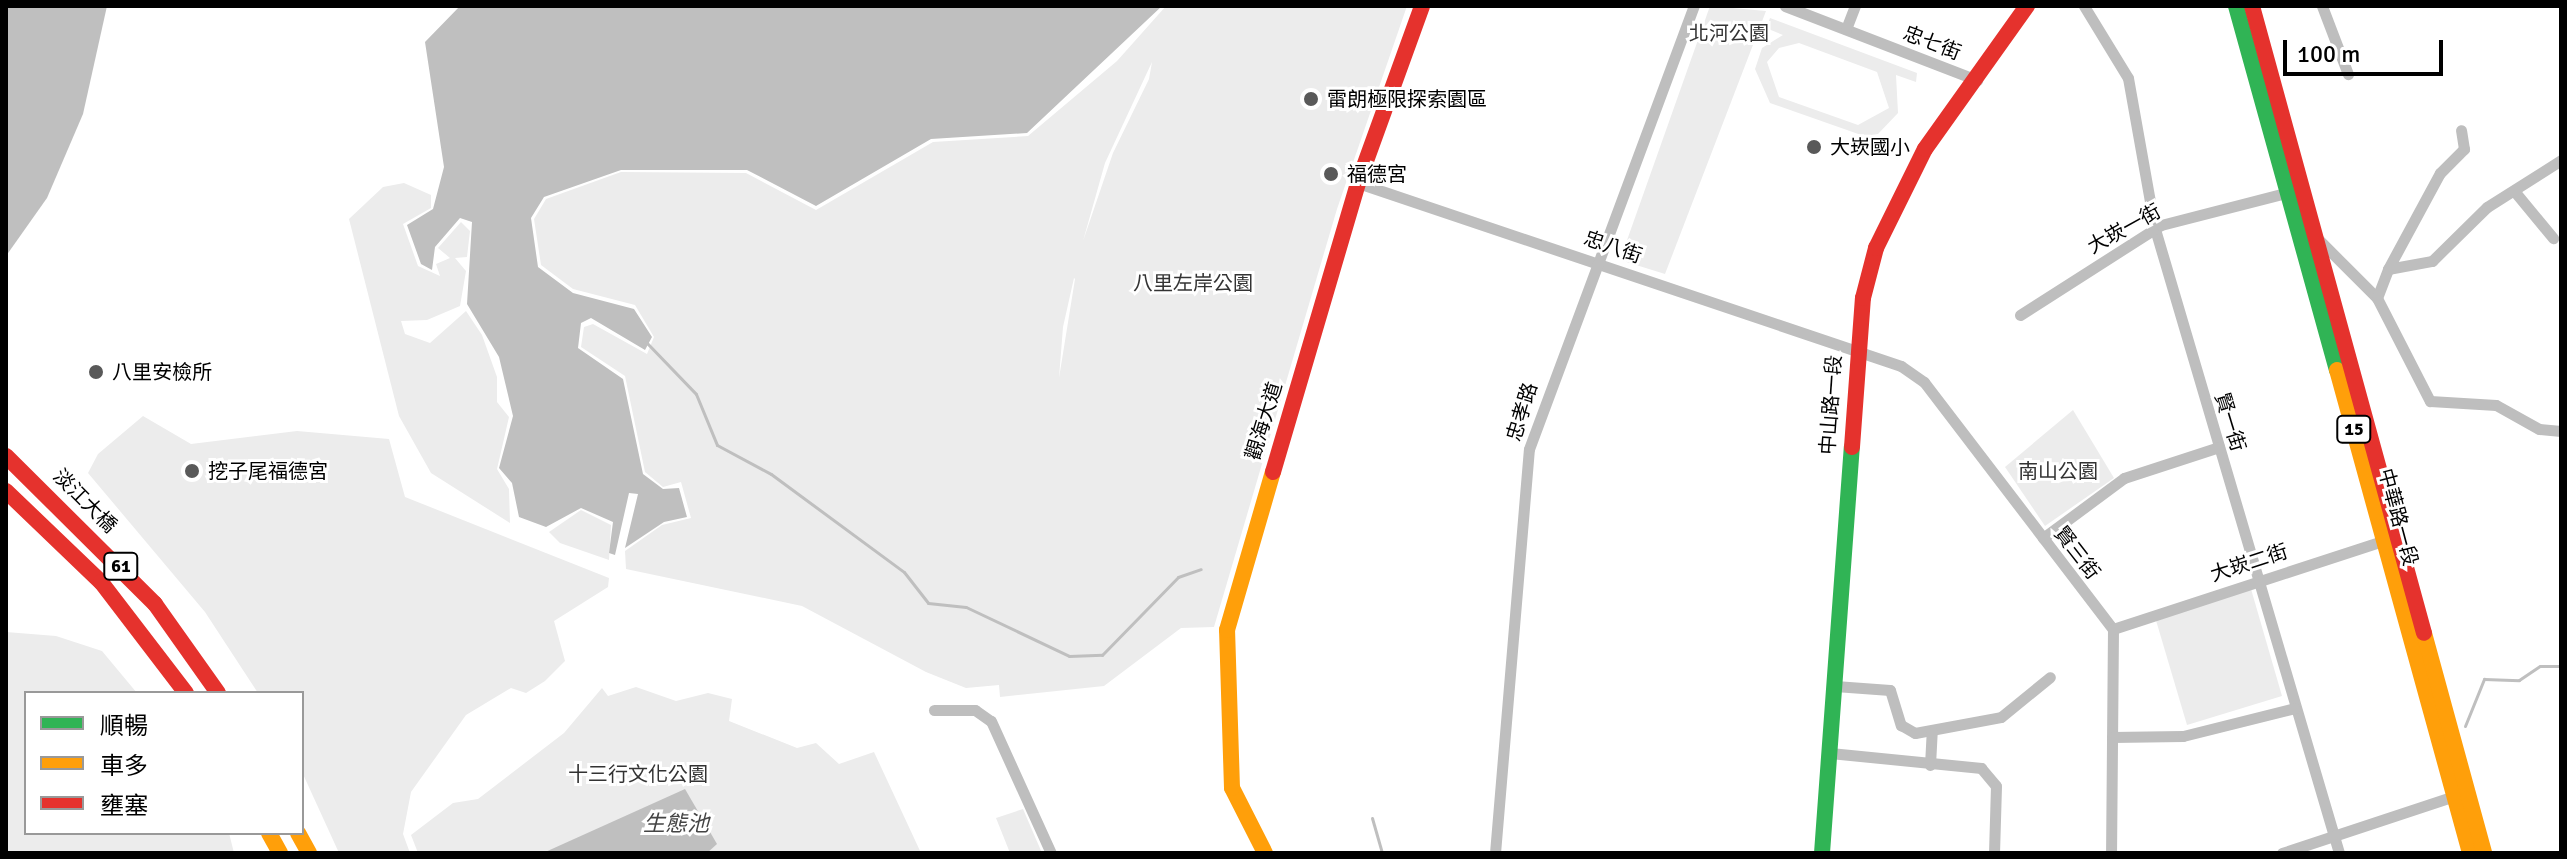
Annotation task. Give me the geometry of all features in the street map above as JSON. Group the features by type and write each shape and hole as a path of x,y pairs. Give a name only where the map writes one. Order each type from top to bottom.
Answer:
{"main road":[{"name":"觀海大道","path":"1265,853 1232,788 1227,630 1358,183 1422,6"},
{"name":"中山路一段","path":"1822,853 1854,354 1876,248 1925,149 2027,6"},
{"name":"中華路一段","path":"2236,6 2296,190"},
{"name":"中華路一段","path":"2252,6 2308,236 2461,794 2484,853"},
{"name":"淡江大橋","path":"6,456 155,604 217,691"},
{"name":"61","path":"6,491 101,582 184,691"},
{"name":"中華路一段","path":"2461,794 2470,853"},
{"path":"270,835 280,853"},
{"path":"299,835 309,853"}],"street":[{"name":"忠孝路","path":"1495,853 1529,449 1694,6"},
{"name":"忠七街","path":"1785,6 1977,80"},
{"path":"1846,29 1855,6"},
{"name":"賢一街","path":"2084,6 2128,78 2155,229 2255,579 2339,853"},
{"path":"2322,6 2348,74"},
{"path":"2377,298 2388,269 2440,173 2464,149 2461,130"},
{"path":"2388,269 2432,261 2487,207 2561,160"},
{"name":"忠八街","path":"1358,183 1598,261 1854,354"},
{"name":"大崁一街","path":"2020,315 2155,229 2296,190"},
{"path":"2515,192 2553,238"},
{"path":"2308,236 2377,298 2430,401 2496,405 2539,429 2561,431"},
{"name":"賢三街","path":"1854,354 1901,366 1924,382 2113,629"},
{"path":"2043,538 2124,478 2219,447"},
{"name":"大崁二街","path":"2113,629 2255,579 2391,538"},
{"path":"2111,853 2113,629"},
{"path":"1835,686 1890,690 1901,725 1932,732 2001,717 2050,677"},
{"path":"2112,737 2183,736 2295,708"},
{"path":"934,710 975,710 991,721 1051,853"},
{"path":"1930,765 1932,732"},
{"path":"1830,753 1981,768 1994,780 1994,853"},
{"path":"2282,853 2461,794"}],"green space":[{"name":"八里左岸公園","path":"1166,6 1407,6 1337,209 1214,627 1181,628 1104,686 1000,697 999,685 966,688 926,672 802,606 626,569 625,551 662,525 691,518 681,482 663,487 645,472 625,376 581,347 584,327 593,324 647,354 654,337 635,305 573,289 541,265 534,219 546,199 621,172 746,173 816,210 933,142 1028,136 1117,61","holes":["1152,62 1149,79 1113,153 1083,241 1105,163","1075,279 1059,378 1063,327"]},
{"name":"北河公園","path":"1710,6 1766,11 1665,274 1620,260"},
{"path":"1770,18 1917,73 1916,82 1896,75 1898,113 1878,134 1864,136 1770,103 1755,69 1762,48 1783,35 1766,28","holes":["1799,43 1877,72 1889,108 1858,125 1779,97 1767,62 1779,48"]},
{"path":"404,183 431,195 431,208 403,224 418,266 440,276 436,264 450,258 438,248 461,222 470,231 467,257 455,258 466,271 460,306 427,320 401,321 405,334 430,343 466,311 482,335 497,377 497,402 509,417 497,469 509,489 510,523 431,473 399,416 349,219 383,187"},
{"name":"南山公園","path":"2073,410 2114,478 2045,526 2005,467"},
{"path":"143,416 191,444 297,431 389,439 405,497 609,578 608,587 554,621 565,661 545,681 526,693 511,688 466,715 411,792 403,834 410,853 339,853 304,776 304,691 257,691 205,612 88,473 98,454"},
{"path":"581,510 611,525 609,560 560,543 549,532"},
{"path":"2251,589 2282,696 2187,725 2155,617"},
{"path":"6,632 56,636 102,651 135,691 24,691 24,835 230,835 234,853 6,853"},
{"name":"十三行文化公園","path":"636,687 676,701 708,693 732,699 729,721 797,748 816,743 839,764 874,752 921,853 418,853 411,835 453,803 478,799 564,733 602,688 608,696"},
{"path":"1023,809 1042,853 1010,853 996,818"}],"water":[{"path":"6,6 107,6 83,114 47,198 6,256"},
{"path":"460,6 1162,6 1027,133 931,139 816,206 747,170 621,170 544,197 531,218 538,267 573,293 634,309 652,337 645,350 591,318 581,323 578,348 623,379 643,474 663,489 679,488 687,517 664,522 625,548 638,494 629,493 615,555 609,553 613,522 581,508 546,527 519,517 512,483 499,468 513,416 499,357 467,304 472,222 460,218 435,247 432,270 421,264 407,225 433,209 444,167 425,42"},
{"name":"生態池","path":"685,789 717,844 707,853 543,853"}],"waterway":[{"path":"646,342 696,394 717,445 771,474 904,572 928,603 966,607 1069,656 1102,655 1178,577 1201,569"},
{"path":"2465,726 2484,679 2519,680 2540,666 2561,666"},
{"path":"1372,818 1382,853"}],"traffic: fast":[{"path":"2236,6 2337,370"},
{"path":"1822,853 1852,447"}],"traffic: slow":[{"path":"2337,370 2470,853"},
{"path":"1265,853 1232,788 1227,630 1273,472"},
{"path":"2424,633 2484,853"},
{"path":"270,835 280,853"},
{"path":"299,835 309,853"}],"traffic: jam":[{"path":"1273,472 1358,183 1422,6"},
{"path":"1852,447 1863,298 1876,248 1925,149 2027,6"},
{"path":"2252,6 2424,633"},
{"path":"6,456 155,604 217,691"},
{"path":"6,491 101,582 184,691"}],"place":[{"name":"雷朗極限探索園區","path":"1311,99"},
{"name":"大崁國小","path":"1814,147"},
{"name":"福德宮","path":"1331,174"},
{"name":"八里安檢所","path":"96,372"},
{"name":"挖子尾福德宮","path":"192,471"}]}
